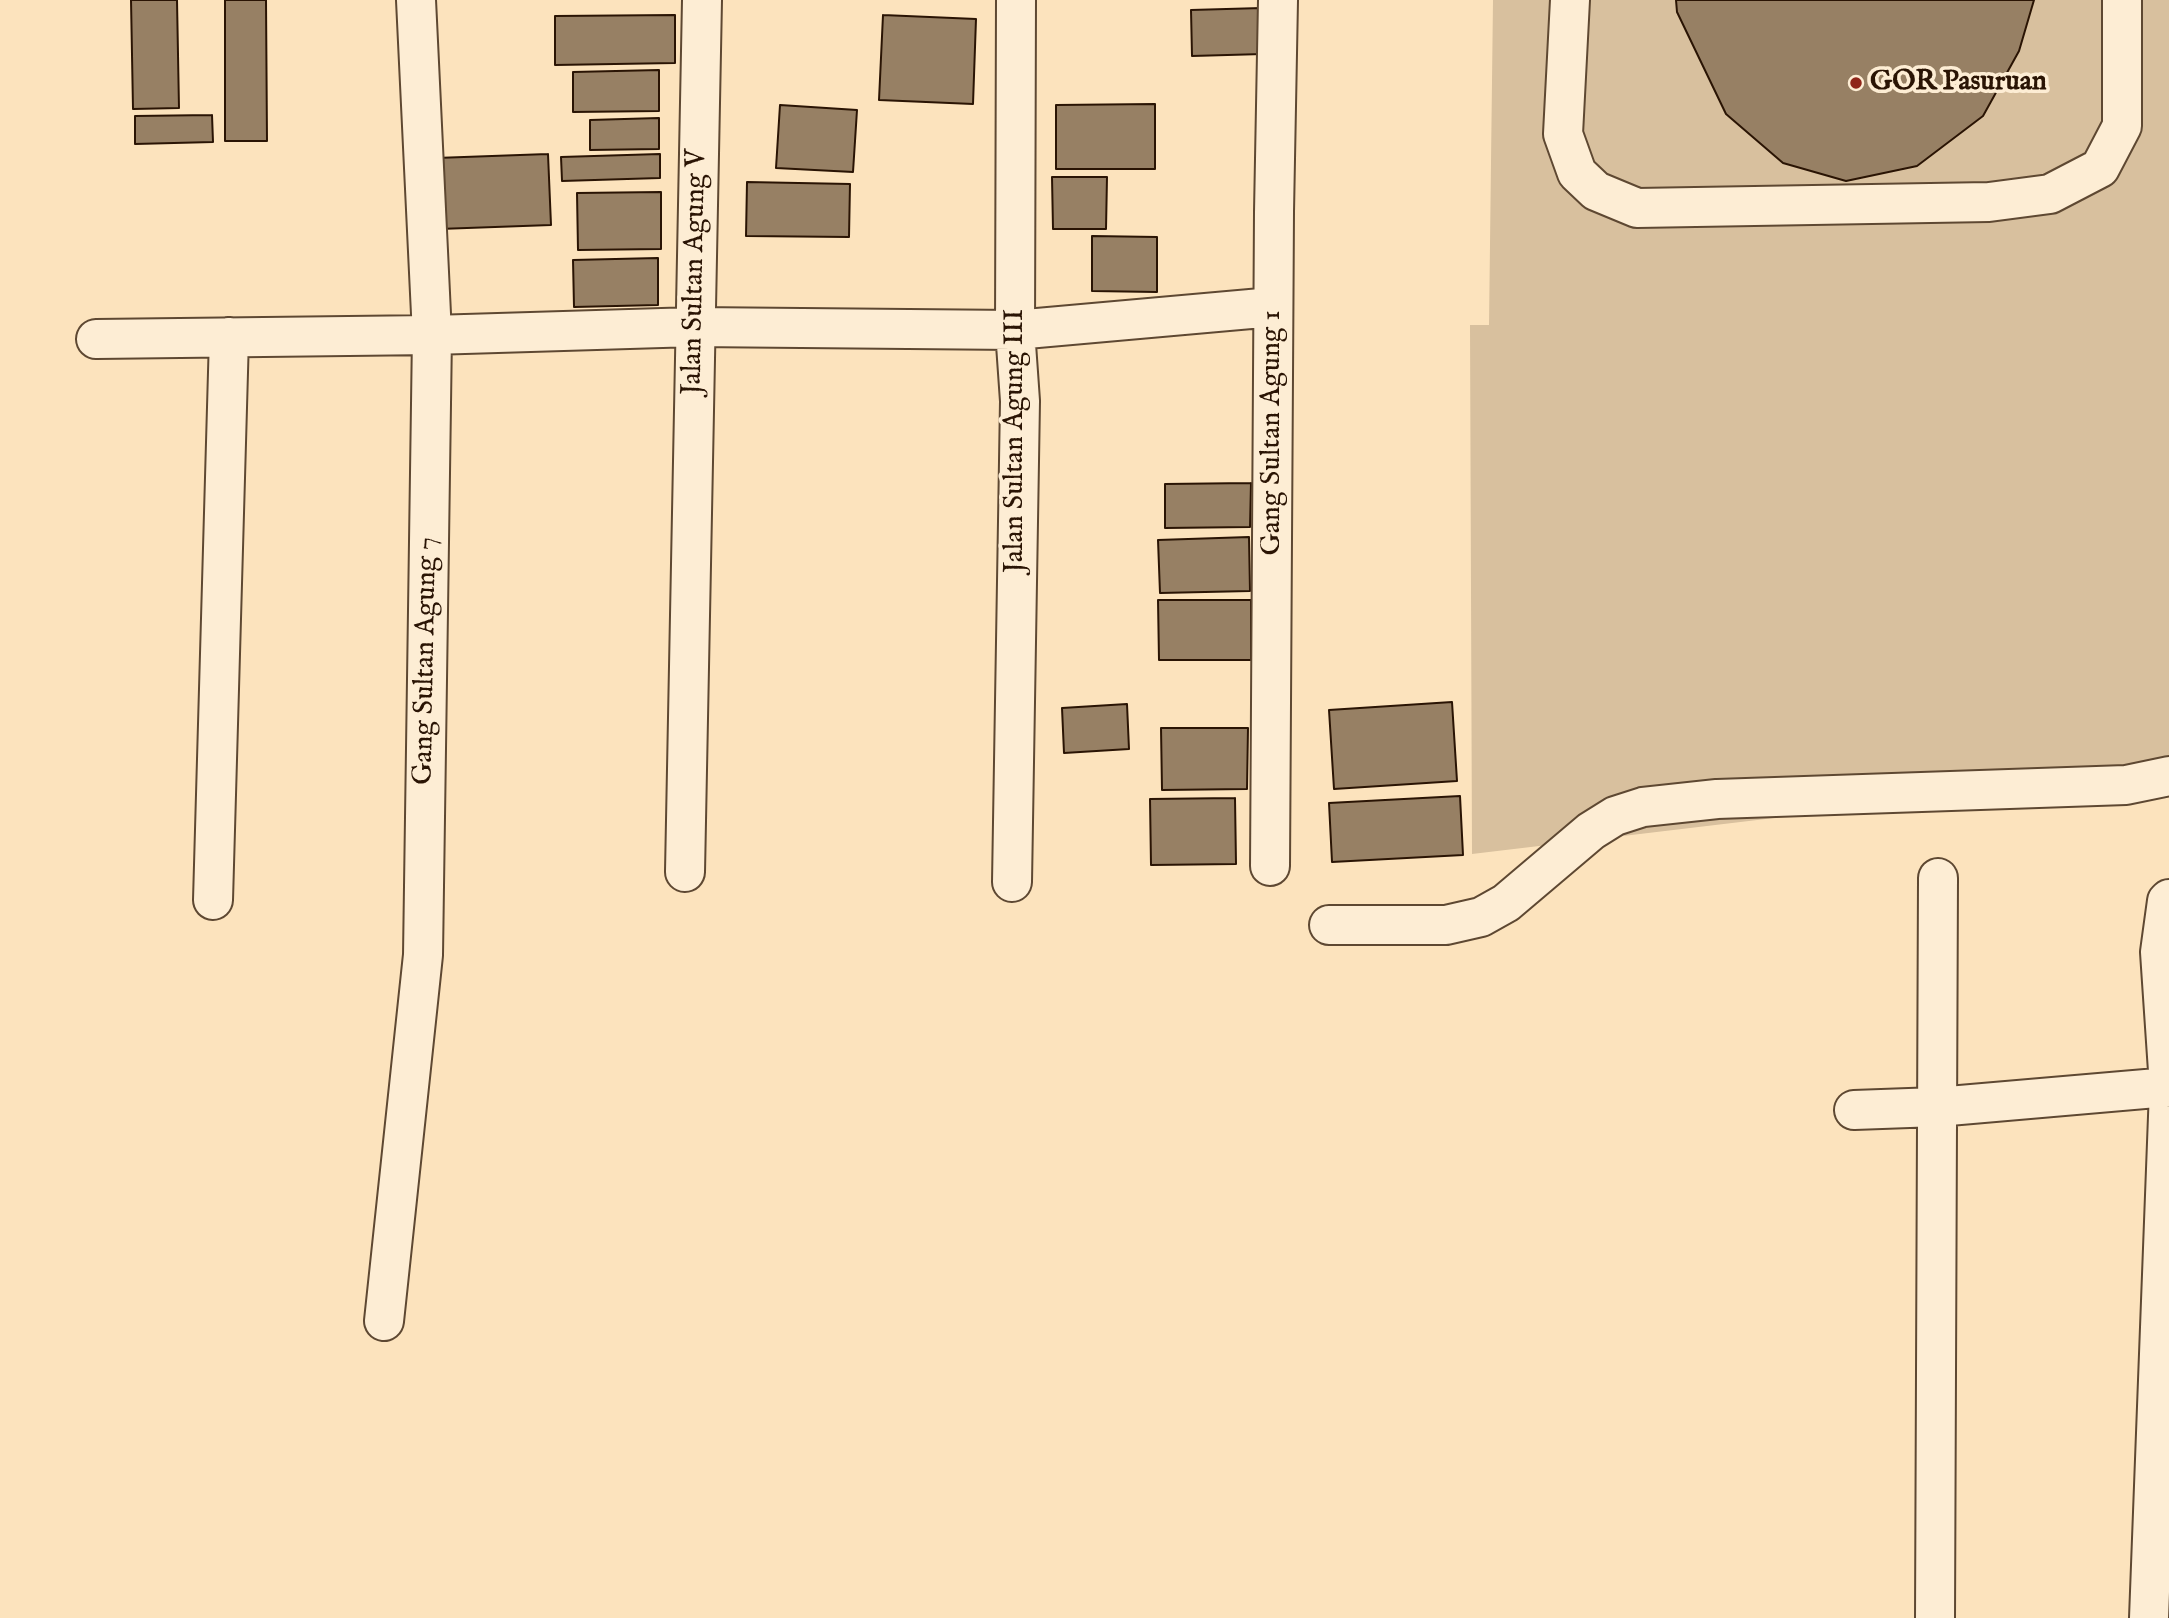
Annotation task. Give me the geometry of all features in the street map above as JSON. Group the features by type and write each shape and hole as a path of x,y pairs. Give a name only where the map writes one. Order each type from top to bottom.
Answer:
{"street":[{"name":"Gang Sultan Agung 7","path":"384,1321 423,955 432,335 416,0"},
{"name":"Jalan Sultan Agung V","path":"685,872 702,0"},
{"name":"Jalan Sultan Agung III","path":"1012,882 1020,401 1015,330 1016,0"},
{"name":"Gang Sultan Agung 1","path":"1270,866 1273,307 1278,0"},
{"path":"1570,0 1563,134 1577,173 1586,182 1596,191 1637,208 1989,202 2050,194 2100,169 2122,125 2122,0"},
{"path":"96,339 432,335 695,327 1015,330 1273,307"},
{"path":"213,900 229,337"},
{"path":"1329,925 1446,925 1481,917 1506,903 1591,831 1615,816 1643,807 1717,799 2126,785 2169,776"},
{"path":"1935,1618 1938,878"},
{"path":"2149,1618 2169,1088 2160,952 2169,899"},
{"path":"1854,1110 1937,1107 2169,1088"}],"shaded area":[{"path":"1493,0 2169,0 2169,783 1816,813 1472,854 1470,325 1489,325"}],"building":[{"path":"131,0 177,0 179,108 133,109"},
{"path":"225,0 266,0 267,141 225,141"},
{"name":"GOR Pasuruan","path":"1676,0 2034,0 2019,51 1983,116 1917,166 1846,181 1783,163 1726,114 1677,12"},
{"path":"1262,8 1263,54 1192,56 1191,10"},
{"path":"675,15 675,63 555,65 555,16"},
{"path":"883,15 976,19 973,104 879,100"},
{"path":"659,70 659,111 573,112 573,72"},
{"path":"1155,104 1155,169 1056,169 1056,105"},
{"path":"780,105 857,110 853,172 776,168"},
{"path":"212,115 213,142 135,144 135,116"},
{"path":"659,118 659,149 590,150 590,120"},
{"path":"548,154 551,225 439,229 436,158"},
{"path":"660,154 660,178 562,181 561,157"},
{"path":"1052,177 1107,177 1106,229 1053,229"},
{"path":"747,182 850,184 849,237 746,236"},
{"path":"661,192 661,249 578,250 577,193"},
{"path":"1092,236 1157,237 1157,292 1092,291"},
{"path":"658,258 658,305 574,307 573,260"},
{"path":"1251,483 1250,527 1165,528 1165,484"},
{"path":"1249,537 1250,591 1160,593 1158,540"},
{"path":"1158,600 1251,600 1251,660 1159,660"},
{"path":"1452,702 1457,781 1334,789 1329,710"},
{"path":"1127,704 1129,749 1064,753 1062,708"},
{"path":"1161,728 1248,728 1247,789 1162,790"},
{"path":"1460,796 1463,855 1332,862 1329,803"},
{"path":"1235,798 1236,864 1151,865 1150,799"}],"place":[{"name":"GOR Pasuruan","path":"1856,83"}]}
